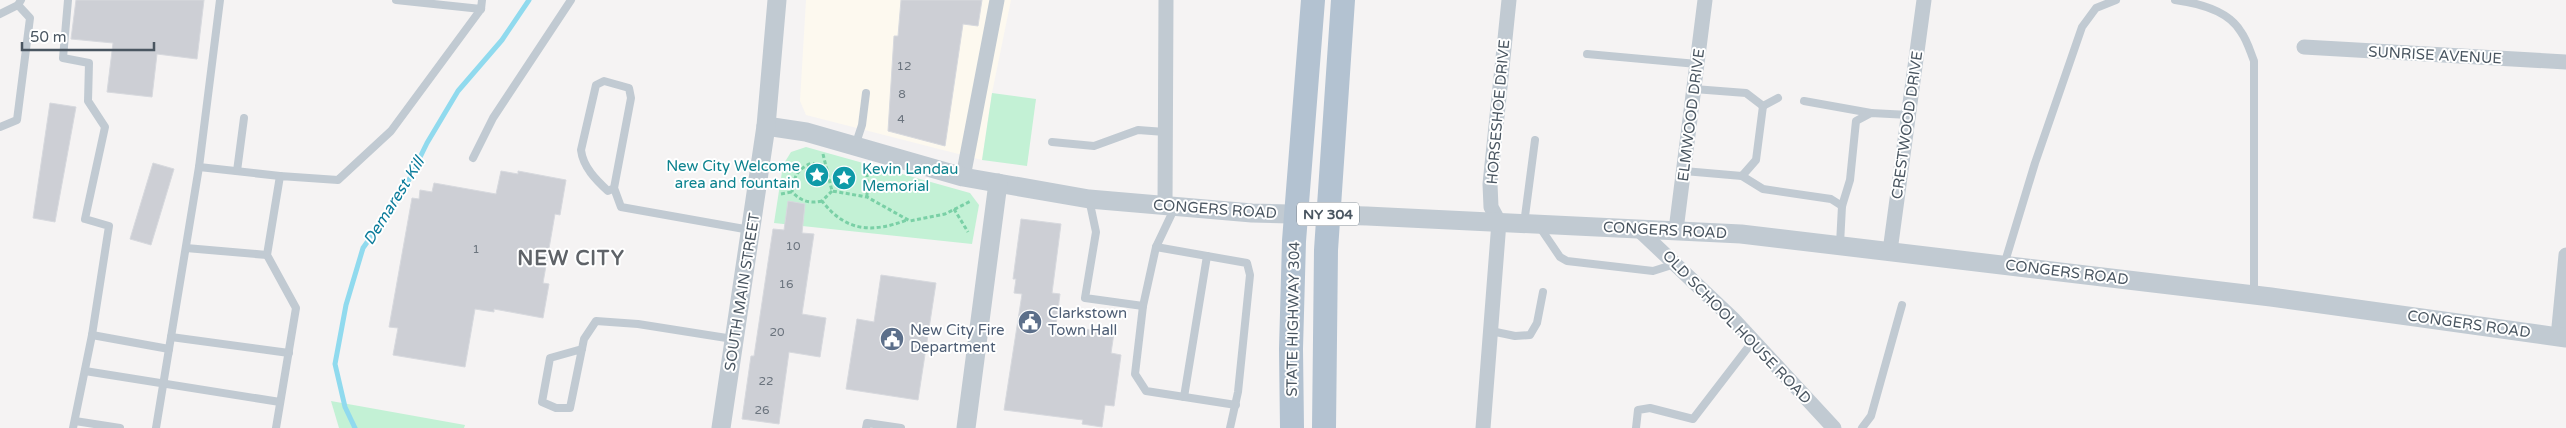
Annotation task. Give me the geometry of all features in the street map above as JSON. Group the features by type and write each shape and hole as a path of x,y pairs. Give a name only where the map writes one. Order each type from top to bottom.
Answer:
{"main road":[{"name":"STATE HIGHWAY 304","path":"1292,428 1291,310 1296,214 1314,0"},
{"name":"STATE HIGHWAY 304","path":"1324,428 1324,302 1343,0"}],"street":[{"name":"SOUTH MAIN STREET","path":"722,428 766,126 777,0"},
{"path":"963,177 997,0"},
{"path":"1166,0 1165,132 1170,206"},
{"name":"HORSESHOE DRIVE","path":"1499,222 1491,207 1490,184 1509,0"},
{"name":"ELMWOOD DRIVE","path":"1676,230 1705,0"},
{"name":"CRESTWOOD DRIVE","path":"1890,251 1924,0"},
{"name":"SUNRISE AVENUE","path":"2304,47 2566,62"},
{"name":"CONGERS ROAD","path":"766,126 806,132 963,177 1089,199 1296,214 1740,234 1840,244 2254,295 2562,337"},
{"path":"966,428 998,184"},
{"path":"1483,428 1499,222"},
{"name":"OLD SCHOOL HOUSE ROAD","path":"1638,228 1753,341 1834,428"},
{"path":"2562,337 2566,254"}],"lane":[{"path":"68,0 63,58 90,63 88,102 105,126 85,219 109,226 92,335 74,425 120,428"},
{"path":"156,428 199,167 220,0"},
{"path":"396,0 481,9"},
{"path":"199,167 338,180 391,131 481,9 482,0"},
{"path":"473,158 493,118 571,0"},
{"path":"2004,265 2035,162 2082,28 2096,8 2116,0"},
{"path":"2176,0 2212,9 2225,15 2241,30 2254,61 2254,295"},
{"path":"0,14 20,3 30,18 17,120 0,127"},
{"path":"1586,54 1697,64"},
{"path":"614,188 608,191 596,179 582,160 581,150 596,85 604,81 629,88 631,98 614,188 620,207 752,230"},
{"path":"1694,89 1746,93 1763,106"},
{"path":"855,146 862,125 866,93"},
{"path":"1763,106 1778,98"},
{"path":"1804,102 1871,113 1908,115"},
{"path":"1742,176 1756,160 1763,106"},
{"path":"1840,244 1842,206 1850,180 1856,121 1871,113"},
{"path":"237,171 244,118"},
{"path":"1052,142 1094,146 1138,130 1165,132"},
{"path":"1535,140 1531,224 1560,256 1567,261 1653,271 1676,264"},
{"path":"1684,171 1742,176 1764,189 1830,199 1842,206"},
{"path":"276,428 296,308 267,255 280,176"},
{"path":"1089,199 1096,232 1085,298 1143,306"},
{"path":"1170,206 1156,247 1143,306 1136,374 1146,391 1236,404"},
{"path":"1156,247 1247,263 1250,274 1236,404 1230,428"},
{"path":"186,248 267,255"},
{"path":"1184,397 1208,256"},
{"path":"1491,331 1515,336 1530,335 1537,324 1543,292"},
{"path":"1862,428 1871,416 1902,305"},
{"path":"582,349 550,358 542,402 556,408 570,408 582,349 584,339 596,321 638,324 735,340"},
{"path":"92,335 169,349"},
{"path":"171,337 289,353"},
{"path":"1694,428 1693,419 1753,341"},
{"path":"85,371 280,402"},
{"path":"1636,428 1638,410 1650,408 1693,419"},
{"path":"866,428 867,423 901,428"}],"path":[{"path":"823,154 832,191"},
{"path":"792,192 794,177 801,167 812,163 828,170"},
{"path":"866,173 867,197"},
{"path":"832,191 867,197 908,219"},
{"path":"792,192 800,200 814,203 822,201 832,191"},
{"path":"781,194 792,192"},
{"path":"822,201 833,216 849,225 887,227 908,219 945,214 971,201"},
{"path":"954,209 968,232"}],"shaded area":[{"path":"806,0 1011,0 992,93 982,160 806,115 800,101"}],"green space":[{"path":"992,93 1036,99 1027,166 982,160"},
{"path":"806,147 970,193 979,205 972,244 774,223 783,165 791,152"},
{"path":"331,401 465,425 464,428 339,428"}],"building":[{"path":"76,0 204,0 197,59 157,54 152,97 107,92 113,43 71,39"},
{"path":"901,0 982,0 978,26 963,24 945,146 888,131 894,36 898,36"},
{"path":"50,103 76,107 55,222 33,218"},
{"path":"153,163 174,169 151,245 130,239"},
{"path":"501,171 518,174 518,171 566,180 560,215 555,214 543,283 549,284 543,318 494,309 494,312 475,309 465,367 393,355 398,328 389,327 412,198 419,199 420,190 432,192 434,183 496,194"},
{"path":"788,201 805,204 802,233 814,234 802,314 826,318 820,357 789,352 779,424 742,419 751,356 754,356 773,229 784,230"},
{"name":"Clarkstown Town Hall","path":"1021,219 1061,224 1052,293 1060,294 1056,325 1114,333 1111,353 1121,355 1114,406 1105,405 1102,427 1082,424 1083,420 1004,410 1022,294 1014,293 1016,279 1013,279"},
{"path":"881,275 936,283 918,400 846,389 857,319 874,322"}],"waterway":[{"name":"Demarest Kill","path":"355,428 345,407 335,364 346,305 363,248 404,190 427,143 458,91 502,40 529,0"}],"place":[{"name":"New City Welcome area and fountain","path":"817,175"},
{"name":"Kevin Landau Memorial","path":"844,178"},
{"name":"Clarkstown Town Hall","path":"1030,322"},
{"name":"New City Fire Department","path":"892,339"}],"district":[{"name":"NEW CITY","path":"571,259"}]}
